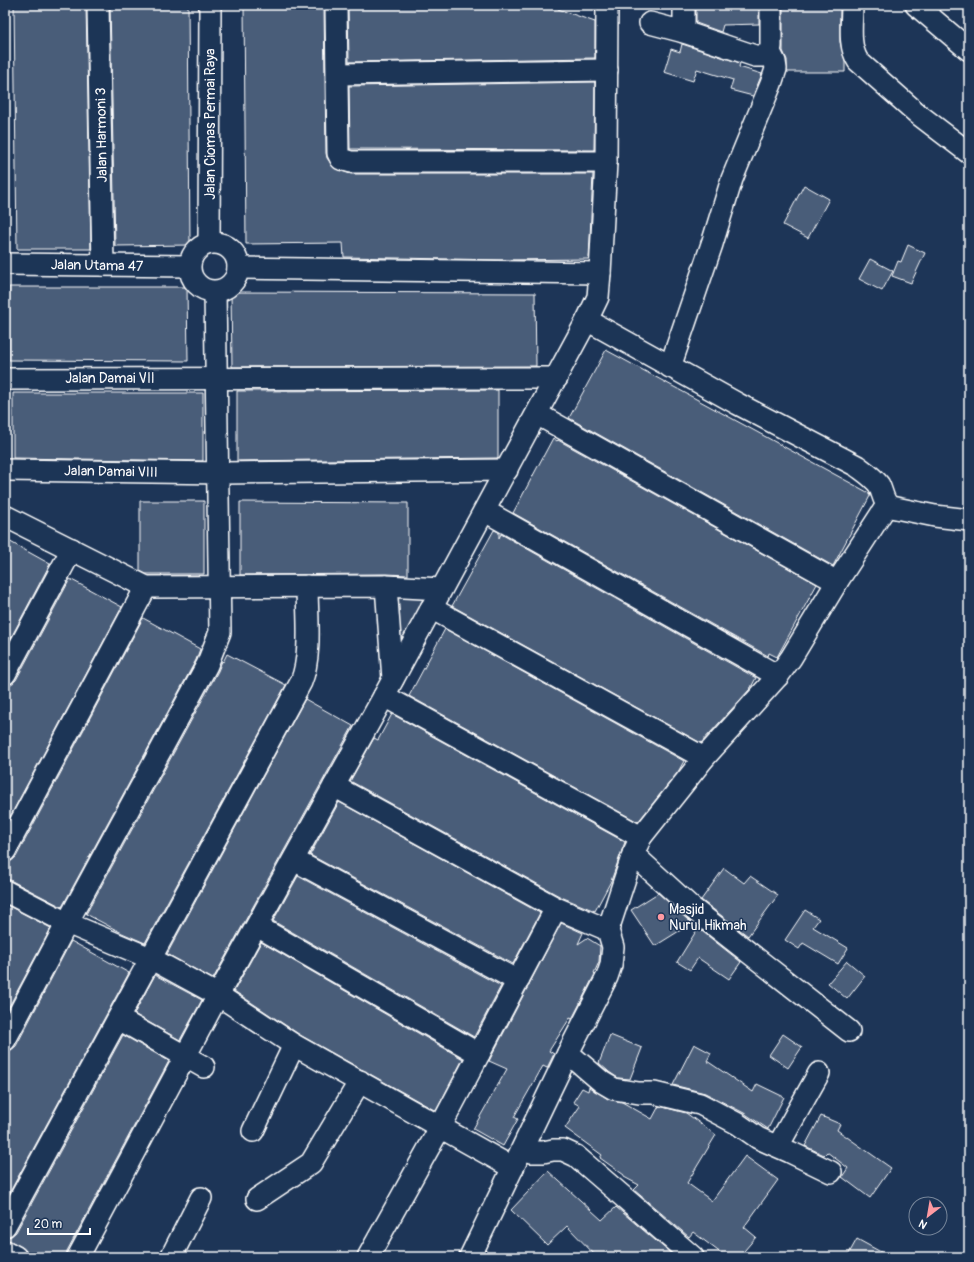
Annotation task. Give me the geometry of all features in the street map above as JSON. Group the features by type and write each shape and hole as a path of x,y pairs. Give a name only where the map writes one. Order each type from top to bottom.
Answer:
{"street":[{"name":"Jalan Harmoni 3","path":"98,5 103,265"},
{"name":"Jalan Ciomas Permai Raya","path":"209,243 210,5"},
{"path":"336,5 338,153 341,159 359,162 606,162"},
{"path":"78,1257 218,995 294,860 485,511 588,320 598,297 606,162 607,5"},
{"path":"684,5 684,32"},
{"path":"670,366 712,244 732,179 763,105 776,69 770,52 772,38 771,5"},
{"path":"852,5 852,46 853,54 858,61 918,114 969,153"},
{"path":"916,5 969,50"},
{"path":"650,23 684,32 755,56 764,56 770,52"},
{"path":"338,74 607,70"},
{"path":"209,243 224,245 235,254 238,261 237,276 234,282 228,287 215,292 207,291 200,287 190,274 189,266 195,251 201,246 209,243"},
{"name":"Jalan Utama 47","path":"5,264 189,266"},
{"path":"238,268 600,273"},
{"path":"5,1040 207,665 220,632 215,292"},
{"path":"588,320 670,366 857,466 869,475 878,485 887,505 896,509 969,520"},
{"name":"Jalan Damai VII","path":"5,379 556,378"},
{"path":"537,414 837,582"},
{"name":"Jalan Damai VIII","path":"5,470 217,472 507,470"},
{"path":"470,1257 568,1053 607,977 611,965 613,947 608,930 637,845 704,758 778,676 791,658 837,582 887,505"},
{"path":"485,511 778,676"},
{"path":"5,516 146,586 386,586 441,589"},
{"path":"5,674 72,549"},
{"path":"5,851 146,586"},
{"path":"5,1226 301,682 307,656 307,586"},
{"path":"386,586 388,688"},
{"path":"431,608 704,758"},
{"path":"388,688 637,845 692,908 849,1031"},
{"path":"334,786 556,908 608,930"},
{"path":"294,860 518,981"},
{"path":"5,891 67,923 150,958 218,995 294,1045 441,1126 513,1168"},
{"path":"368,1257 441,1126 556,908"},
{"path":"257,926 479,1054"},
{"path":"119,1018 204,1067"},
{"path":"253,1131 294,1045"},
{"path":"568,1053 602,1082 614,1089 639,1093 654,1093 700,1104 738,1124 758,1138 831,1172"},
{"path":"778,1146 818,1073"},
{"path":"257,1199 311,1163 360,1081"},
{"path":"523,1149 532,1152 563,1150 576,1156 693,1257"},
{"path":"171,1257 201,1198"},
{"path":"5,1251 16,1257"}],"shaded area":[{"path":"394,596 424,598 419,616 402,651"}],"building":[{"path":"14,5 86,5 91,249 17,249"},
{"path":"110,5 188,5 190,245 115,246"},
{"path":"244,5 324,5 326,153 327,158 334,168 351,174 593,174 589,259 501,260 344,257 343,243 246,244"},
{"path":"348,5 558,5 558,9 595,22 595,58 349,62"},
{"path":"696,5 759,5 759,24 723,25 721,32 696,23"},
{"path":"783,5 840,5 840,42 845,61 845,72 787,72 787,60 783,51"},
{"path":"682,44 740,63 739,67 762,74 753,96 730,90 733,80 697,69 693,81 664,72 671,49 680,52"},
{"path":"595,82 594,150 350,149 349,86"},
{"path":"804,185 829,199 808,238 783,225"},
{"path":"908,245 925,253 911,283 892,276 898,261 901,262"},
{"path":"870,259 893,271 882,291 859,279"},
{"path":"9,287 187,287 188,361 9,360"},
{"path":"231,292 535,293 536,366 232,367"},
{"path":"606,350 869,493 870,496 833,566 569,418"},
{"path":"498,390 498,458 237,461 237,391"},
{"path":"13,393 203,393 203,461 13,458"},
{"path":"553,438 817,584 777,657 769,653 768,656 513,513"},
{"path":"140,501 204,501 204,574 146,574 140,571"},
{"path":"240,502 408,503 408,575 240,575"},
{"path":"494,530 499,532 499,538 501,534 756,678 750,689 701,743 452,606"},
{"path":"5,539 50,564 5,649"},
{"path":"70,579 122,607 5,826 5,686 16,680"},
{"path":"143,618 200,649 196,660 62,907 10,880 5,879 5,863 16,857"},
{"path":"445,629 684,761 678,772 638,822 409,696"},
{"path":"227,654 286,685 145,943 86,914"},
{"path":"305,699 353,726 213,979 167,954"},
{"path":"392,714 625,842 611,881 595,911 561,897 350,781 374,738 378,740"},
{"path":"339,802 540,913 513,964 310,855"},
{"path":"724,868 744,883 750,876 778,895 748,936 701,900"},
{"path":"298,876 501,986 474,1037 273,921"},
{"name":"Masjid Nurul Hikmah","path":"658,893 692,923 655,946 631,910"},
{"path":"5,904 51,928 5,1014"},
{"path":"805,910 819,919 813,927 848,948 838,964 803,943 799,949 785,940"},
{"path":"561,923 583,933 578,944 587,938 600,946 599,962 594,973 595,974 572,1019 570,1018 549,1051 554,1054 547,1068 543,1066 514,1117 518,1119 503,1146 473,1129 507,1069 489,1061"},
{"path":"698,928 741,962 729,979 698,958 690,970 677,962"},
{"path":"71,941 129,973 5,1201 5,1052 16,1046"},
{"path":"261,942 463,1059 436,1111 300,1035 234,991"},
{"path":"847,961 865,976 847,999 828,983"},
{"path":"155,975 202,1000 180,1040 134,1014"},
{"path":"783,1034 802,1047 788,1068 769,1055"},
{"path":"123,1035 169,1061 67,1251 66,1257 28,1257 26,1251 22,1247 5,1238 16,1232"},
{"path":"610,1035 642,1048 630,1079 618,1078 599,1063"},
{"path":"694,1044 711,1053 707,1061 753,1092 757,1084 784,1097 768,1129 744,1113 705,1093 673,1085"},
{"path":"589,1087 608,1099 622,1102 652,1119 659,1106 686,1113 716,1135 687,1183 712,1201 745,1156 778,1180 744,1227 756,1237 739,1257 726,1257 693,1232 689,1237 634,1190 639,1185 624,1177 624,1175 600,1158 602,1155 565,1128 580,1106 573,1102 582,1088 588,1091"},
{"path":"821,1116 840,1124 837,1130 891,1168 870,1198 842,1177 848,1168 827,1152 824,1155 805,1146"},
{"path":"548,1171 602,1220 616,1207 675,1257 597,1257 567,1226 547,1245 511,1210"},
{"path":"857,1239 890,1257 847,1257"}],"place":[{"name":"Masjid Nurul Hikmah","path":"661,917"}]}
